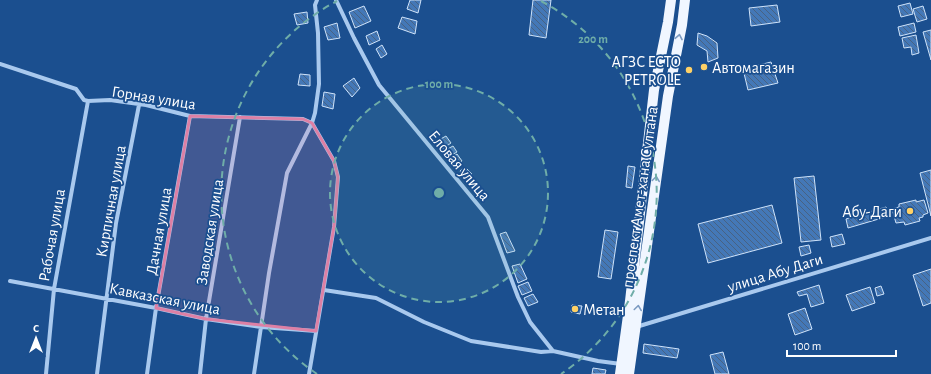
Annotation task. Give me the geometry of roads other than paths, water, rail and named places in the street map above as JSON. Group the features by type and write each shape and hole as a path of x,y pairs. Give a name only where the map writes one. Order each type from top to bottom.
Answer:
{"main road":[{"path":"631,325 654,90 671,0"},
{"name":"проспект Амет-хана Султана","path":"625,370 668,96 682,25 685,0"}],"street":[{"path":"254,374 269,273 287,173 312,123 319,84 318,33 315,5 317,0"},
{"name":"Еловая улица","path":"338,1 354,38 379,85 488,217 518,297 530,322 553,351"},
{"name":"Горная улица","path":"0,64 76,89 84,100 88,101 110,100 146,105 190,116 303,119 312,123"},
{"name":"Рабочая улица","path":"46,374 54,289 88,101"},
{"name":"Кирпичная улица","path":"96,374 116,223 140,105"},
{"name":"Дачная улица","path":"147,374 156,308 190,116"},
{"name":"Заводская улица","path":"200,374 206,320 240,117"},
{"path":"309,374 334,228 338,177 334,161 312,123"},
{"name":"улица Абу Даги","path":"631,325 931,238"},
{"name":"Кавказская улица","path":"10,281 106,298 206,320 261,327 316,331"},
{"path":"324,290 376,298 424,322 471,341 541,352 553,351 598,361 625,370"}],"place":[{"name":"Автомагазин","path":"704,67"},
{"name":"АГЗС ECTO PETROLE","path":"689,70"},
{"name":"Абу-Даги","path":"910,211"},
{"name":"Метан","path":"575,309"}]}
